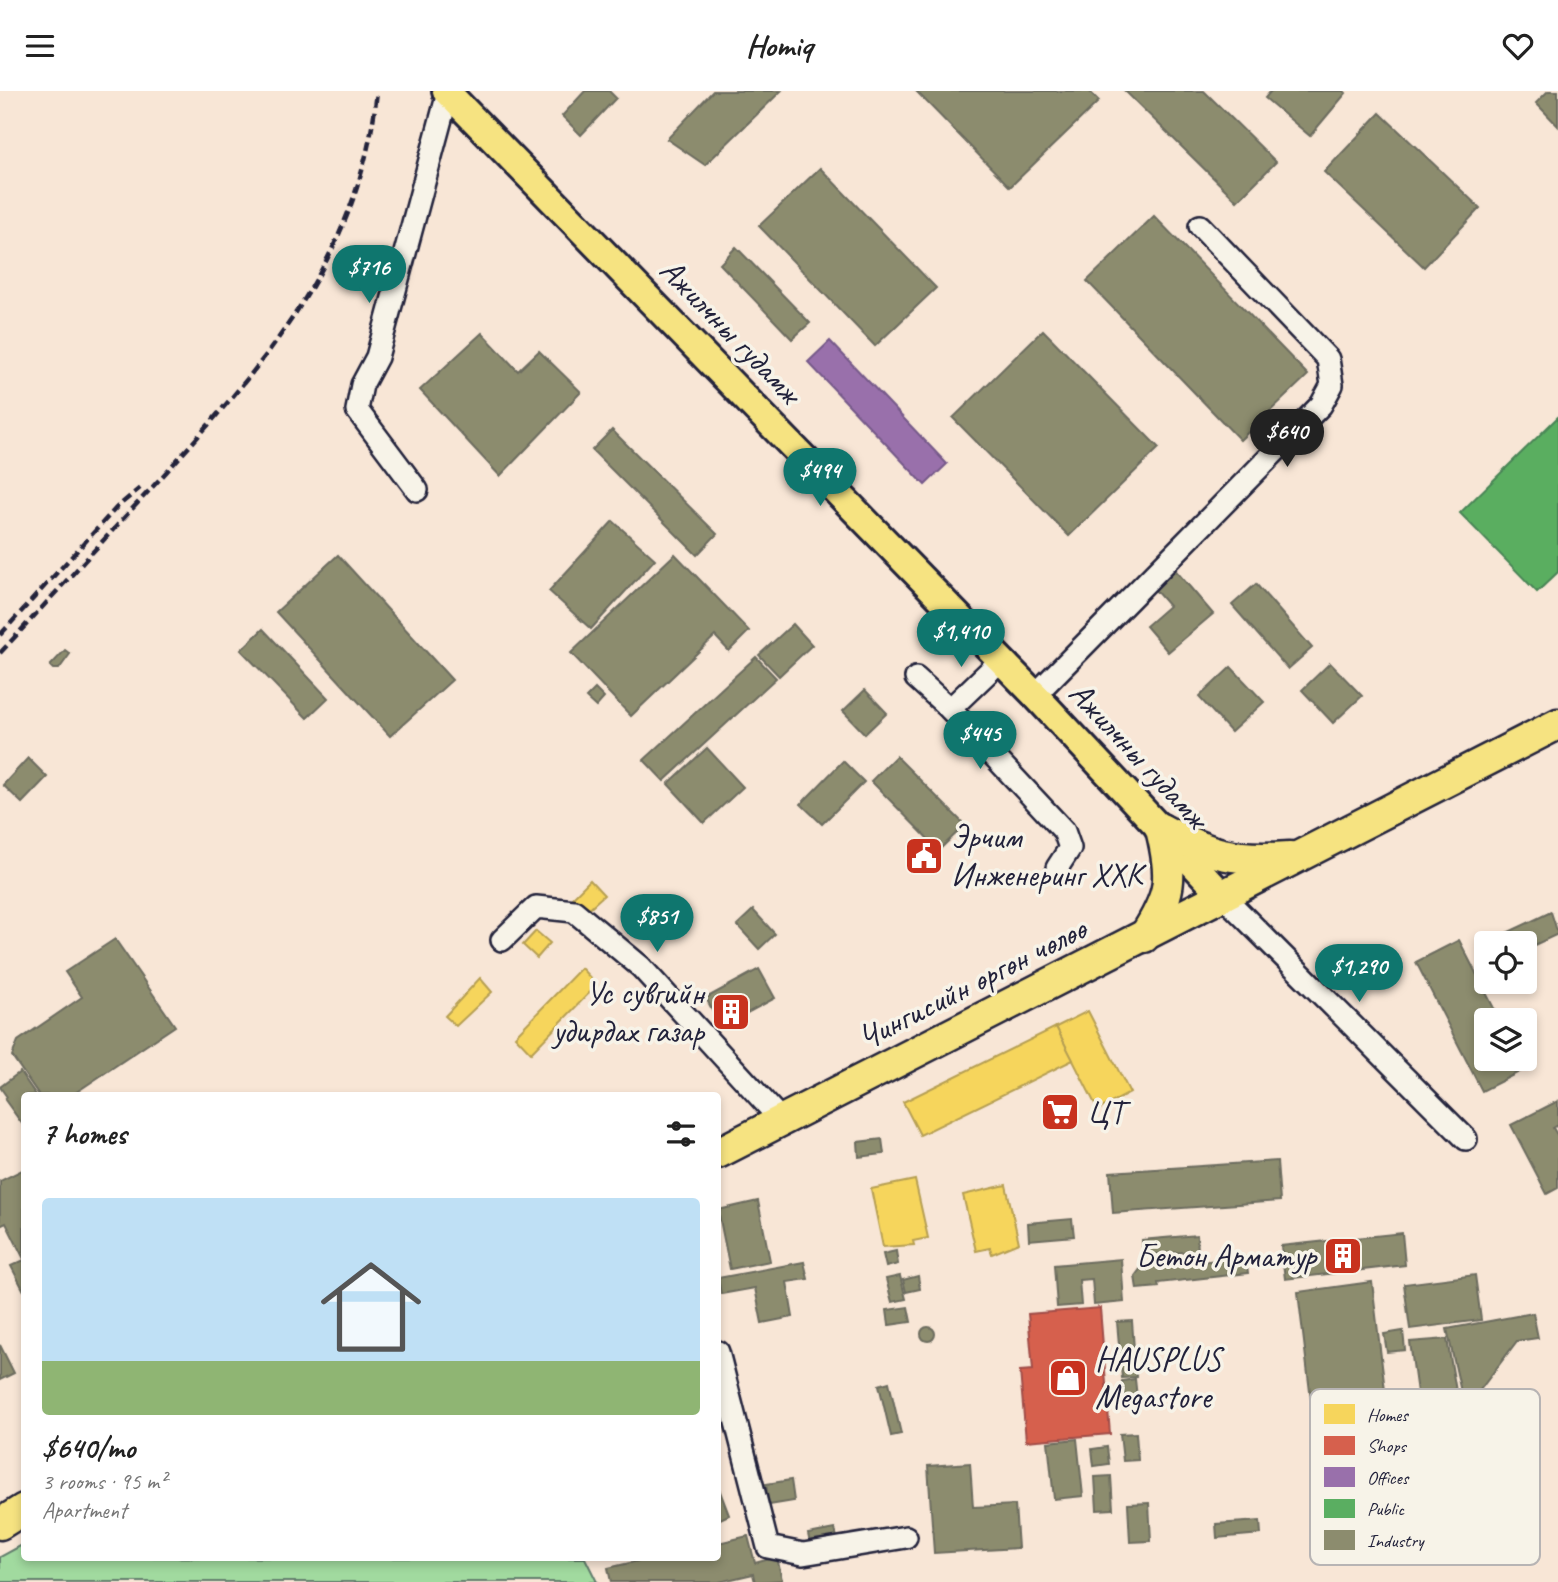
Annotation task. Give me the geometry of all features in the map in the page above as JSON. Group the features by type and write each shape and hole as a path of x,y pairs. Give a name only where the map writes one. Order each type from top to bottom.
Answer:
{"highway":[{"name":"Чингисийн өргөн чөлөө","path":"721,1152 1224,897 1558,724"},
{"path":"1161,829 1200,849 1226,857 1248,860 1302,856"},
{"path":"1144,937 1162,909 1170,877 1161,829"}],"main road":[{"name":"Ажилчны гудамж","path":"447,92 1035,695 1224,897"}],"street":[{"path":"417,491 357,410 362,385 377,357 447,92"},
{"path":"1035,695 1321,405 1332,385 1328,359 1199,226"},
{"path":"950,709 1001,660"},
{"path":"916,678 950,709 1064,831 1070,848 1057,868"},
{"path":"1224,897 1466,1139"},
{"path":"502,940 536,907 574,911 641,967 782,1121"},
{"path":"721,1364 768,1547 803,1554 906,1537"}],"green space":[{"path":"21,1546 21,1561 586,1561 597,1582 0,1582 0,1557"}],"building: Homes":[{"path":"590,880 604,895 585,912 572,898"},
{"path":"536,931 550,943 537,958 523,945"},
{"path":"581,968 597,985 531,1053 515,1036"},
{"path":"480,978 492,992 456,1026 445,1016"},
{"path":"1088,1011 1130,1093 1098,1110 1056,1027"},
{"path":"1056,1027 1073,1060 920,1135 903,1102"},
{"path":"915,1180 928,1238 913,1241 914,1245 883,1247 871,1189"},
{"path":"1006,1185 1019,1243 992,1254 990,1248 976,1251 963,1195"}],"building: Shops":[{"path":"1100,1308 1110,1434 1026,1441 1020,1371 1033,1370 1028,1314"}],"building: Offices":[{"path":"830,341 947,464 925,485 808,362"}],"building: Public":[{"path":"1558,417 1558,572 1537,592 1460,513"}],"building: Industry":[{"path":"585,91 609,91 616,98 581,135 562,116"},
{"path":"713,91 781,91 705,165 667,139"},
{"path":"916,91 1089,91 1099,101 1010,187"},
{"path":"1125,91 1204,91 1276,162 1237,201"},
{"path":"1271,91 1346,93 1310,136 1265,98"},
{"path":"1548,91 1558,91 1558,126 1536,103"},
{"path":"1380,113 1480,208 1424,267 1324,172"},
{"path":"820,168 936,288 875,346 759,226"},
{"path":"1154,216 1308,375 1240,440 1087,281"},
{"path":"736,247 810,323 792,339 720,264"},
{"path":"1043,330 1159,448 1069,536 953,418"},
{"path":"482,333 518,371 539,351 581,392 500,476 420,390"},
{"path":"612,430 717,534 697,555 592,450"},
{"path":"613,521 655,559 591,629 549,591"},
{"path":"675,554 749,631 729,651 715,636 631,716 571,653"},
{"path":"338,555 452,680 390,736 276,612"},
{"path":"1171,565 1213,614 1168,652 1146,626 1169,606 1149,583"},
{"path":"1256,584 1312,648 1288,669 1232,605"},
{"path":"793,624 812,645 779,676 759,655"},
{"path":"263,629 328,698 307,718 241,650"},
{"path":"65,650 70,654 59,669 53,669 50,666"},
{"path":"756,657 776,678 664,781 644,760"},
{"path":"1330,663 1362,696 1333,723 1302,690"},
{"path":"1231,667 1264,702 1231,732 1199,697"},
{"path":"595,689 604,698 596,707 586,698"},
{"path":"865,690 887,713 865,734 843,711"},
{"path":"707,748 743,787 704,823 668,784"},
{"path":"896,756 965,825 939,850 871,781"},
{"path":"28,758 47,777 22,803 3,785"},
{"path":"843,761 864,782 822,824 801,804"},
{"path":"753,910 775,934 759,949 737,925"},
{"path":"1551,912 1558,934 1537,944 1537,931 1511,931"},
{"path":"115,939 175,1026 76,1092 37,1092 12,1056 18,1041 82,997 65,972"},
{"path":"1459,940 1474,969 1474,994 1487,994 1494,1008 1474,1008 1474,1071 1521,1071 1482,1091 1416,962"},
{"name":"Ус сувгийн удирдах газар","path":"759,969 775,998 721,1027 706,998"},
{"path":"20,1072 34,1092 21,1092 21,1122 5,1100 7,1097 0,1087"},
{"path":"1558,1101 1558,1125 1553,1128 1558,1136 1558,1188 1547,1194 1511,1125"},
{"path":"882,1139 884,1154 859,1157 858,1142"},
{"path":"1277,1161 1280,1201 1113,1213 1110,1172"},
{"path":"21,1170 21,1253 6,1223 0,1226 0,1181"},
{"path":"758,1201 770,1261 730,1269 721,1225 721,1209"},
{"path":"1072,1219 1074,1236 1029,1240 1028,1223"},
{"name":"Бетон Арматур","path":"1402,1233 1405,1265 1285,1279 1281,1246"},
{"path":"1197,1235 1198,1251 1143,1255 1142,1240"},
{"path":"896,1251 898,1264 886,1267 883,1254"},
{"path":"1246,1257 1248,1273 1158,1283 1159,1287 1137,1289 1135,1276 1141,1268"},
{"path":"1121,1259 1124,1302 1094,1305 1092,1279 1079,1280 1081,1305 1057,1307 1054,1265"},
{"path":"21,1261 21,1285 11,1266"},
{"path":"804,1262 808,1279 787,1282 793,1317 762,1323 755,1288 721,1294 721,1277"},
{"path":"1475,1275 1481,1320 1410,1329 1404,1284"},
{"path":"900,1276 906,1299 892,1302 886,1279"},
{"path":"918,1276 920,1289 906,1292 903,1280"},
{"path":"1372,1282 1385,1389 1310,1389 1310,1392 1298,1292"},
{"path":"908,1307 911,1322 889,1325 887,1310"},
{"path":"1533,1313 1538,1338 1517,1341 1481,1389 1460,1389 1447,1329"},
{"path":"1132,1321 1136,1377 1122,1378 1117,1322"},
{"path":"928,1327 933,1329 933,1339 928,1341 923,1339 921,1334 923,1329"},
{"path":"1403,1331 1405,1350 1387,1352 1384,1334"},
{"path":"1447,1339 1456,1389 1416,1389 1410,1342"},
{"path":"0,1345 14,1373 0,1380"},
{"path":"1135,1379 1138,1407 1125,1409 1122,1381"},
{"path":"889,1382 901,1434 891,1436 879,1385"},
{"path":"1136,1433 1138,1460 1123,1461 1120,1434"},
{"path":"1077,1439 1083,1496 1054,1499 1048,1442"},
{"path":"1107,1447 1109,1464 1094,1466 1092,1449"},
{"path":"970,1463 973,1507 1015,1505 1018,1548 934,1553 928,1466"},
{"path":"1111,1476 1113,1509 1097,1510 1095,1477"},
{"path":"791,1480 794,1501 769,1505 766,1484"},
{"path":"721,1494 729,1515 721,1519"},
{"path":"1149,1503 1151,1541 1130,1542 1128,1504"},
{"path":"1260,1521 1261,1534 1217,1538 1216,1524"},
{"path":"835,1529 838,1542 811,1548 808,1534"},
{"path":"748,1536 755,1563 777,1557 782,1580 755,1582 753,1574 719,1582 611,1582 608,1568 638,1561 721,1561 721,1542"}],"railway":[{"path":"0,653 198,437 270,349 302,304 329,256 351,205 367,151 377,91"},
{"path":"0,635 116,508 140,488"}],"place":[{"name":"Эрчим Инженеринг ХХК","path":"924,856"},
{"name":"Ус сувгийн удирдах газар","path":"731,1012"},
{"name":"ЦТ","path":"1060,1112"},
{"name":"Бетон Арматур","path":"1343,1256"},
{"name":"HAUSPLUS Megastore","path":"1068,1378"}]}
